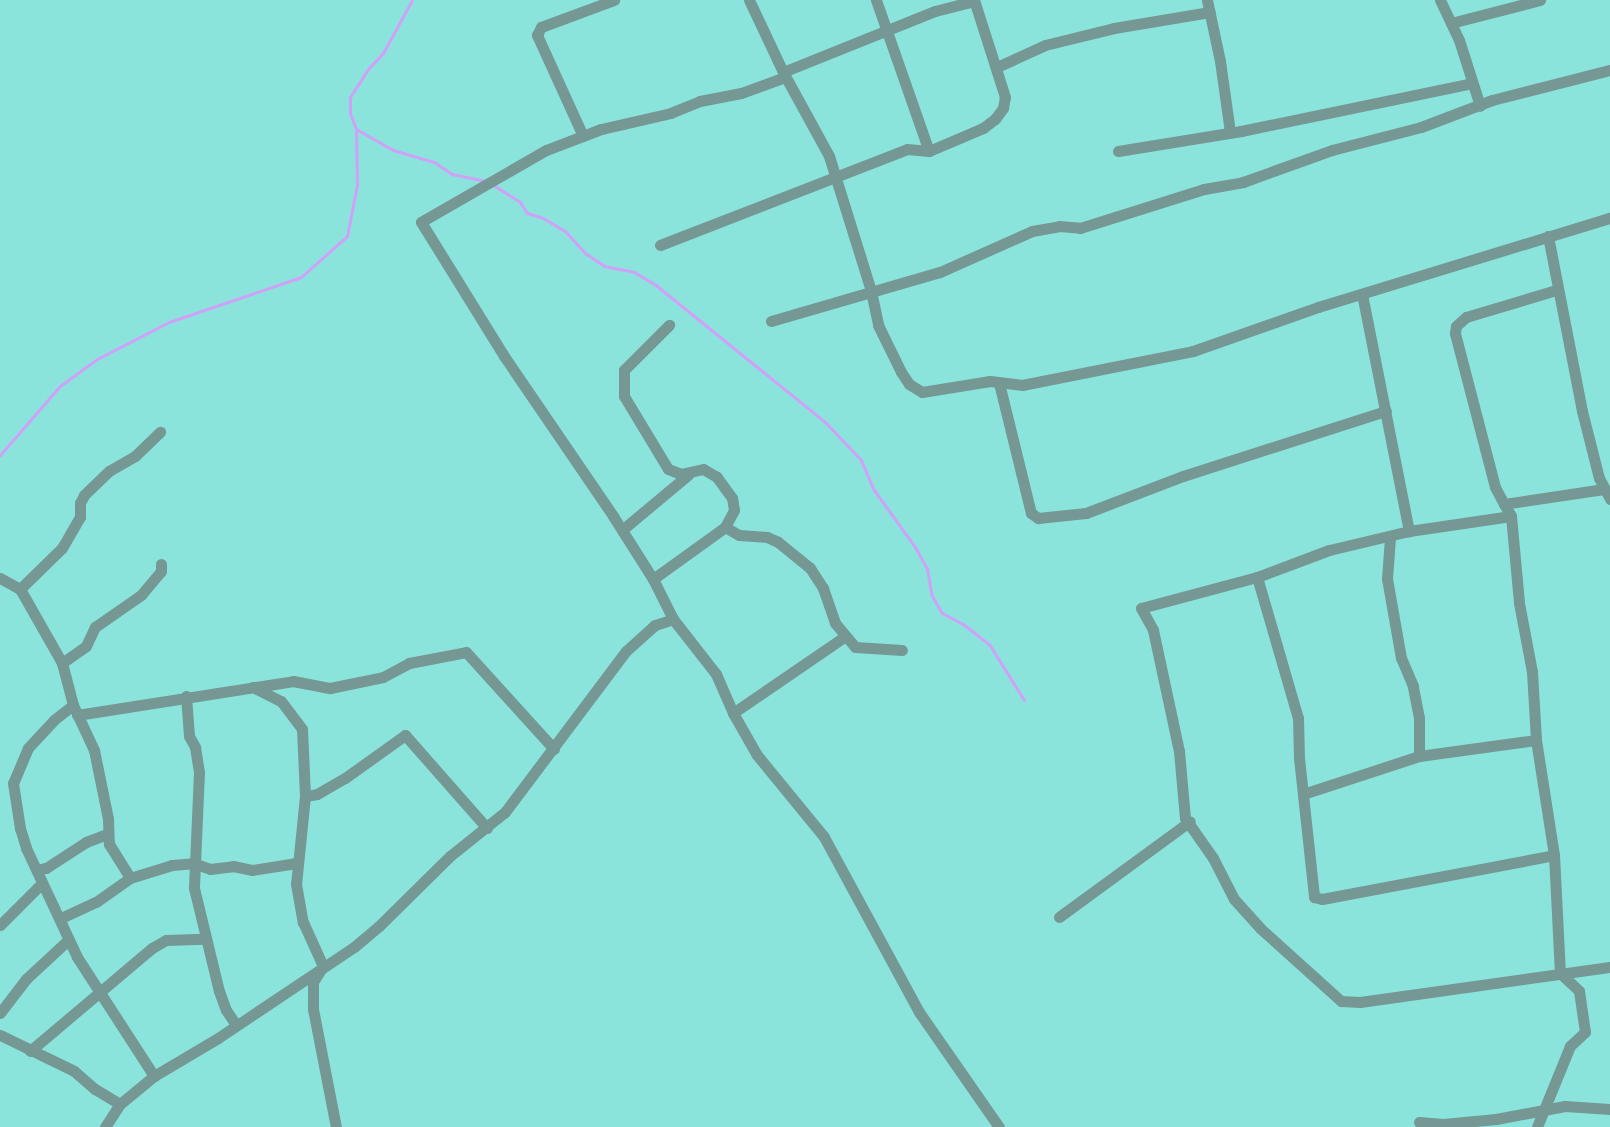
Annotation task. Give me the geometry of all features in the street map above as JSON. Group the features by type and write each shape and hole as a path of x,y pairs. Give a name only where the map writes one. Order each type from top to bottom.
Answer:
{"street":[{"path":"583,136 537,35 541,27 614,0"},
{"path":"749,0 784,74 821,141 836,179 871,291 878,325 900,372 913,387 927,392 969,383 1022,385 1156,360 1610,218"},
{"path":"876,0 888,29 929,151"},
{"path":"660,244 836,179 907,149 929,151 983,128 1000,114 1005,97 997,67 974,0 935,11 888,29 742,93 700,101 671,113 583,136 546,150 421,222 504,356 622,530 653,580 673,619 716,674 733,713 757,754 824,837 918,1012 1000,1127"},
{"path":"1207,0 1230,132"},
{"path":"1440,0 1451,23 1480,106"},
{"path":"1451,23 1540,0"},
{"path":"997,67 1045,45 1114,28 1210,12"},
{"path":"771,321 957,266 1032,231 1059,226 1080,228 1204,189 1248,180 1332,150 1421,128 1492,100 1610,70"},
{"path":"1118,151 1230,132 1472,83"},
{"path":"1504,504 1607,494 1582,411 1556,290 1548,236"},
{"path":"1537,1127 1542,1110 1570,1046 1585,1032 1579,991 1560,973 1554,855 1536,740 1532,672 1519,603 1511,516 1495,487 1455,333 1466,317 1556,290"},
{"path":"1362,294 1409,531"},
{"path":"669,325 624,370 624,396 668,469 689,474"},
{"path":"999,383 1031,514 1038,518 1086,514 1183,476 1386,411"},
{"path":"20,589 62,548 80,517 80,502 84,496 109,471 135,456 160,432"},
{"path":"622,530 689,474 703,469 724,485 734,510 725,527 653,580"},
{"path":"1511,516 1409,531 1330,550 1256,577 1140,608 1153,630 1181,762 1185,818 1190,821 1234,899 1268,935 1341,1001 1360,1002 1610,967"},
{"path":"725,527 739,534 768,537 778,542 810,568 823,588 835,623 844,637 862,649 902,650"},
{"path":"1390,537 1387,579 1401,658 1413,686 1419,718 1419,756"},
{"path":"62,663 86,646 95,627 141,595 161,571 160,564"},
{"path":"1256,577 1298,718 1311,888 1316,899 1554,855"},
{"path":"0,578 20,589 62,663 75,710 94,750 108,819 107,834 109,844 130,878"},
{"path":"105,1127 120,1104 154,1076 236,1025 373,931 450,856 505,812 554,750 585,702 626,651 655,624 673,619"},
{"path":"733,713 844,637"},
{"path":"154,1076 68,940 61,918 42,884 20,828 13,783 28,748 54,720 75,710 94,711 150,706 186,696 293,681 330,688 382,677 409,663 466,652 554,750"},
{"path":"253,687 281,701 293,713 302,729 305,796 296,863 303,922 323,966"},
{"path":"186,696 189,736 196,746 199,772 193,863 194,888 204,939 226,1010 236,1025"},
{"path":"305,796 317,794 346,778 405,735 487,828"},
{"path":"1304,794 1419,756 1536,740"},
{"path":"1059,917 1190,821"},
{"path":"37,870 46,868 86,842 107,834"},
{"path":"61,918 96,902 130,878 172,866 193,863 210,869 233,866 252,870 296,863"},
{"path":"0,925 42,884"},
{"path":"30,1050 100,990 166,940 204,939"},
{"path":"0,1013 26,979 68,940"},
{"path":"323,966 313,982 313,1009 336,1127"},
{"path":"1,1038 74,1071 95,1089 120,1104"},
{"path":"1419,1122 1443,1124 1496,1119 1565,1106 1610,1110"}],"waterway":[{"path":"0,455 60,386 97,359 169,322 301,277 347,236 357,185 356,129 350,113 350,97 369,68 383,53 412,0"},
{"path":"356,129 393,150 434,162 452,174 485,181"},
{"path":"493,185 520,202 527,213 543,218 565,231 585,253 604,266 634,272 657,286 825,422 861,460 874,490 915,547 927,569 932,596 942,613 963,624 989,644 1024,700"}]}
